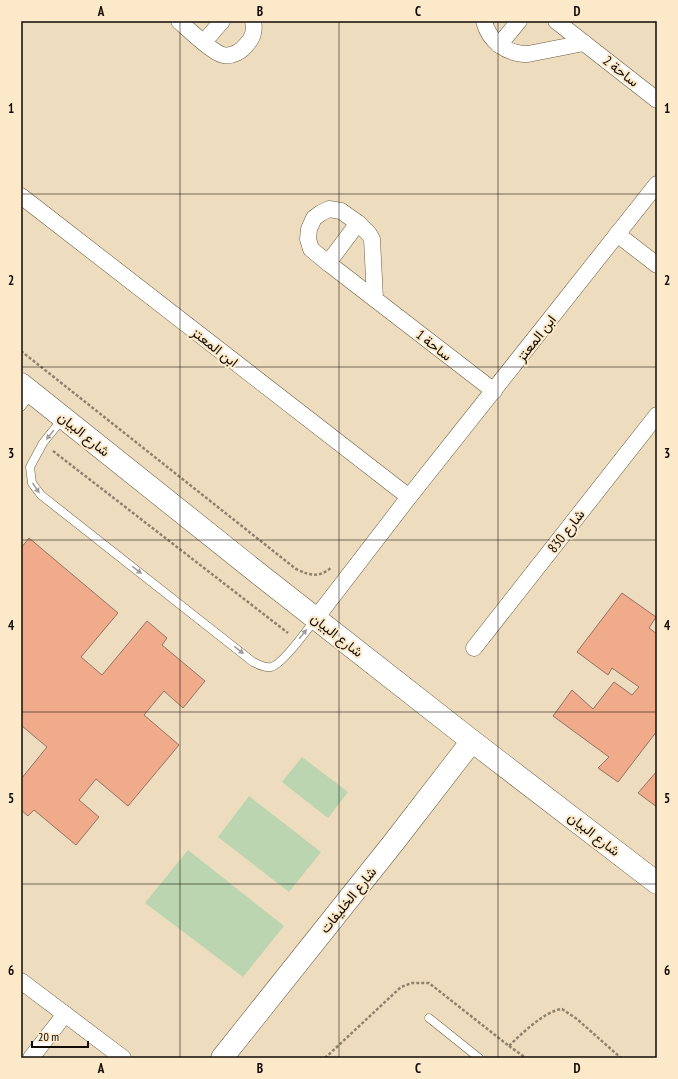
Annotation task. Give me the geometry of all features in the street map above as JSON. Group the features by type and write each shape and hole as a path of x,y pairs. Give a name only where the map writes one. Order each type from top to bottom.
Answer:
{"street":[{"path":"179,21 222,55 230,55 239,52 247,44 252,36 254,26 253,21"},
{"path":"204,42 222,21"},
{"path":"484,21 491,38 499,45 510,51 524,54 584,43"},
{"path":"499,45 519,21"},
{"name":"ساحة 2","path":"556,21 657,100"},
{"name":"ابن المعتز","path":"316,618 409,497 657,184"},
{"name":"ابن المعتز","path":"21,196 409,497"},
{"name":"ساحة 1","path":"375,299 372,239 369,234 358,223 341,211 329,209 320,212 314,218 309,228 308,238 311,249 328,263 494,391"},
{"path":"328,263 358,223"},
{"path":"617,234 657,265"},
{"name":"شارع البيان","path":"25,394 64,418 472,741 657,883"},
{"name":"شارع 830","path":"474,648 657,415"},
{"name":"شارع الخليفات","path":"222,1058 394,842 472,741"},
{"path":"21,981 123,1058"},
{"path":"31,1058 65,1014"}],"lane":[{"path":"64,418 43,444 30,467 32,483 41,495 254,662 264,667 273,667 282,661 316,618"},
{"path":"429,1018 479,1058"}],"path":[{"path":"21,351 296,569 315,575 324,573 337,561"},
{"path":"43,444 298,641"},
{"path":"577,1019 621,1058"},
{"path":"509,1046 526,1058"}],"green space":[{"path":"302,757 348,792 328,818 282,782"},
{"path":"249,796 321,852 289,892 218,837"},
{"path":"188,850 284,926 243,977 145,903"}],"building":[{"path":"29,538 118,613 81,657 102,675 147,621 167,638 162,645 205,681 183,708 164,691 144,715 179,745 128,806 96,779 79,800 99,817 76,845 34,810 28,816 21,810 21,779 47,747 22,726 21,727 21,548"},
{"path":"622,593 656,617 649,628 657,634 657,731 618,782 598,768 609,757 553,716 572,690 593,709 614,682 632,695 639,687 612,668 608,675 577,652"},
{"path":"657,771 657,807 638,793"}]}
